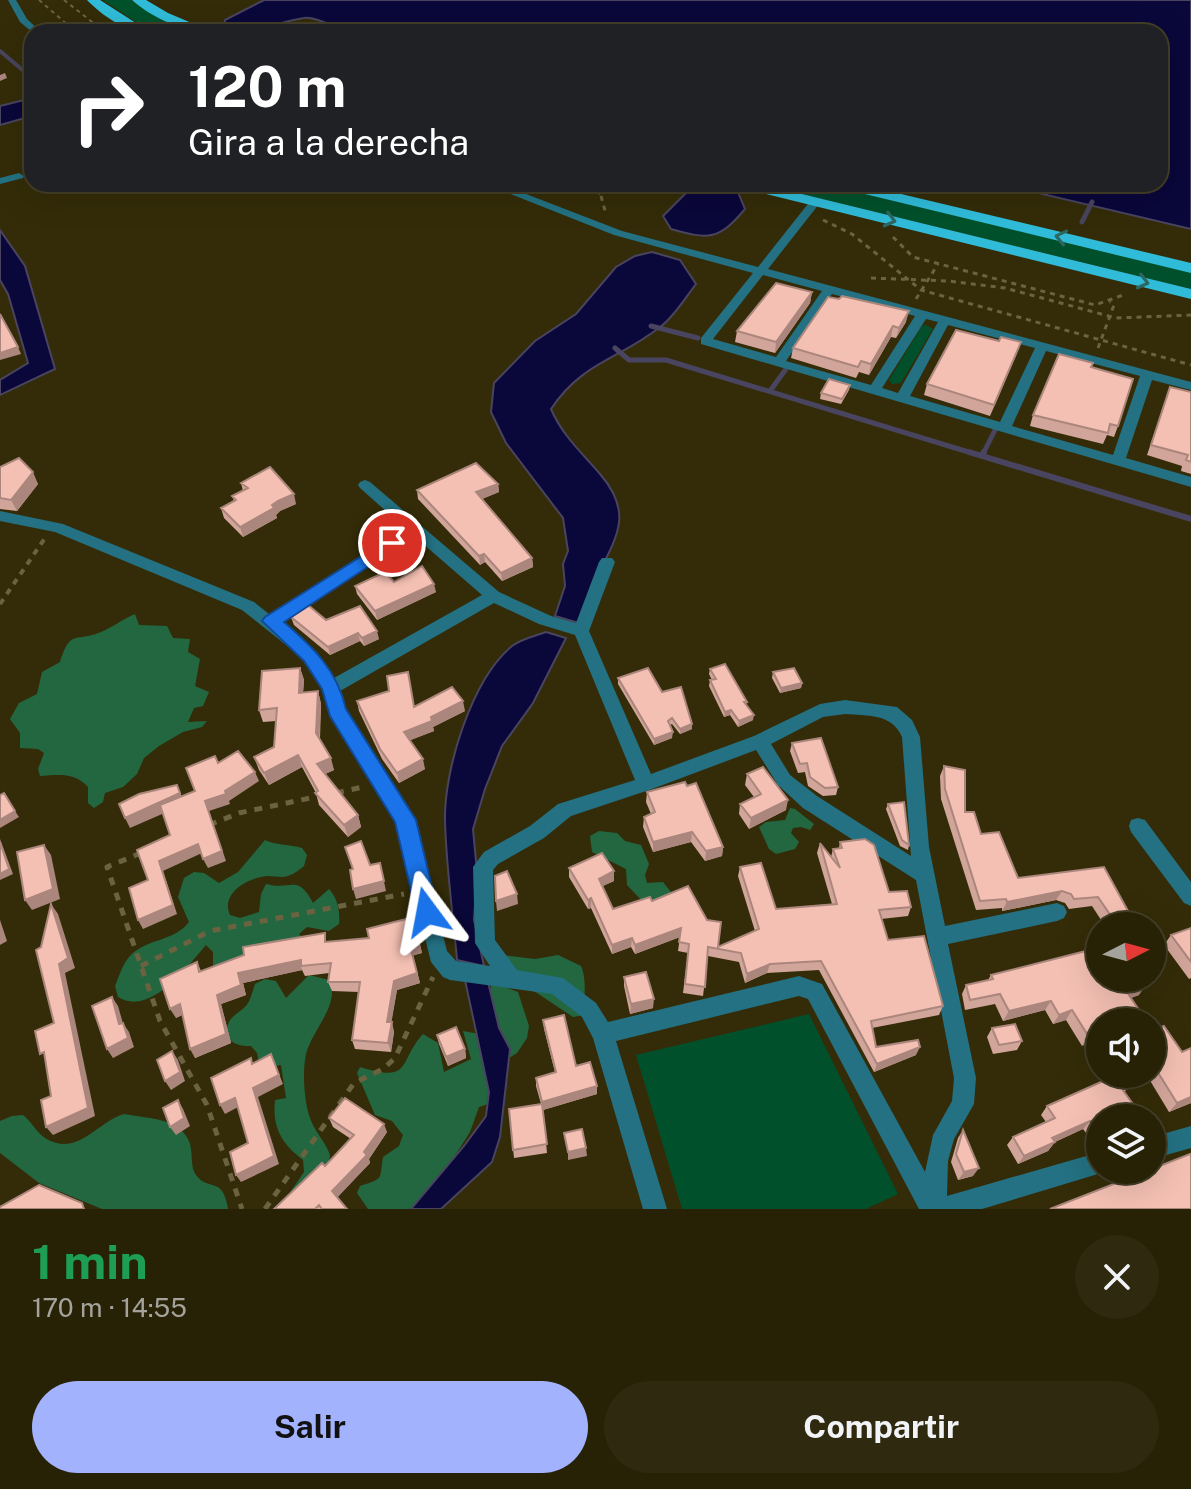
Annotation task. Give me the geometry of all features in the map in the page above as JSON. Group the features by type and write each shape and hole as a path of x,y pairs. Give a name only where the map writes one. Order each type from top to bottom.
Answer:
{"highway":[{"path":"93,0 127,24"},
{"path":"138,0 164,16 186,24"},
{"path":"773,192 814,208 1191,294"},
{"path":"873,192 1191,268"}],"street":[{"path":"12,0 28,24"},
{"path":"0,181 19,176"},
{"path":"511,192 618,233 829,289 918,309 945,320 1191,386"},
{"path":"814,208 759,270 705,341 1191,482"},
{"path":"779,362 829,289"},
{"path":"874,390 918,309"},
{"path":"902,398 945,320"},
{"path":"1004,428 1042,346"},
{"path":"1118,461 1147,374"},
{"path":"365,485 493,596 545,620 577,629"},
{"path":"0,516 53,526 248,606 271,621 311,656 331,688 337,711 405,820 438,955 447,966 556,985 589,1010 603,1034 655,1209"},
{"path":"271,621 416,528"},
{"path":"607,562 577,629 646,784"},
{"path":"331,688 493,596"},
{"path":"504,977 485,943 483,867 491,858 537,832 565,810 646,784 760,741 820,711 845,707 891,712 906,725 911,737 919,847 965,1078 963,1104 944,1135 937,1161 933,1209"},
{"path":"760,741 784,780 810,802 925,875"},
{"path":"1138,826 1191,897"},
{"path":"937,937 1057,912"},
{"path":"603,1034 799,986 815,991 933,1209"},
{"path":"1166,1144 1191,1137"},
{"path":"942,1209 1086,1167"}],"path":[{"path":"39,0 67,24"},
{"path":"64,0 93,24"},
{"path":"600,192 607,215"},
{"path":"814,208 852,234 921,290 1191,365"},
{"path":"887,233 913,257 1095,305 1118,295 1129,294"},
{"path":"918,309 921,290 938,264"},
{"path":"871,278 929,279 1025,292 1109,317 1153,319 1191,315"},
{"path":"1095,354 1114,305 1110,301"},
{"path":"0,604 53,526"},
{"path":"195,831 239,813 381,783"},
{"path":"151,849 107,867 160,1021 207,1105 242,1209"},
{"path":"141,966 210,931 422,891"},
{"path":"265,1209 354,1083 363,1076 386,1068 397,1054 423,990 447,966"}],"green space":[{"path":"103,0 131,0 177,24 139,24"},
{"path":"794,192 861,192 1191,272 1191,289"},
{"path":"922,326 933,329 901,383 892,384 889,380"},
{"path":"135,614 139,625 167,626 173,638 190,639 188,652 200,659 195,686 209,692 203,706 194,708 188,722 207,721 202,727 183,732 159,746 144,758 137,774 123,787 105,793 103,802 94,808 88,803 88,787 83,782 66,776 40,776 38,769 44,753 38,749 20,748 20,733 10,719 19,703 37,694 42,672 60,662 71,640 101,632"},
{"path":"790,808 814,824 810,830 793,828 791,833 799,842 795,849 776,854 769,849 759,827 766,822 785,820"},
{"path":"599,831 617,833 625,841 641,845 649,864 645,875 647,883 663,882 675,897 645,904 627,885 626,869 592,852 590,836"},
{"path":"265,840 302,848 307,855 304,866 288,876 261,877 245,883 229,900 230,915 240,918 259,912 261,894 266,884 293,885 303,888 313,903 329,889 338,905 339,924 329,931 307,927 299,934 305,940 245,956 213,981 213,952 206,945 167,987 155,995 130,1001 118,997 115,986 129,957 143,946 176,933 189,922 178,897 184,878 194,872 204,873 219,883 238,872"},
{"path":"503,955 535,959 558,955 581,966 585,983 584,1015 573,1017 537,993 506,978"},
{"path":"309,975 329,980 332,989 329,1007 309,1044 304,1070 309,1116 330,1155 328,1170 299,1200 289,1194 304,1172 303,1160 284,1141 275,1119 275,1100 286,1098 281,1065 269,1067 259,1064 257,1053 251,1046 231,1041 227,1028 230,1020 248,1003 255,984 265,979 276,981 286,998"},
{"path":"492,982 518,992 529,1026 527,1038 517,1053 506,1060 491,1103 479,1107 470,1132 421,1209 368,1209 357,1193 360,1186 379,1177 383,1157 399,1146 403,1135 392,1121 375,1115 357,1073 360,1067 377,1072 397,1071 423,1034 438,1043 444,1072 471,1059 463,1031 479,1034"},
{"path":"809,1014 898,1194 866,1209 682,1209 636,1055"},
{"path":"124,1114 163,1121 180,1129 190,1144 196,1175 223,1192 228,1209 102,1209 39,1183 0,1153 0,1121 12,1116 23,1115 45,1138 67,1144"}],"shaded area":[{"path":"264,0 1191,0 1191,229 1034,192 1168,192 1168,24 328,24 309,18 276,24 224,24 225,20"},
{"path":"24,100 24,118 0,125 0,106"},
{"path":"687,192 738,192 745,209 728,227 704,236 671,229 663,216"},
{"path":"0,230 25,266 55,369 0,395 0,380 28,363 8,294 0,280"},
{"path":"652,252 680,260 696,284 665,323 575,381 551,409 567,435 610,487 619,510 613,544 579,623 555,616 565,586 563,564 568,551 563,518 506,443 491,412 494,383 535,341 576,314 616,267 635,256"},
{"path":"546,632 566,638 533,703 502,746 473,829 477,872 474,920 484,966 457,960 445,820 455,751 473,702 498,661 512,646"},
{"path":"465,980 488,982 499,1028 510,1049 500,1137 492,1162 441,1209 411,1209 486,1116 489,1092"}],"building":[{"path":"776,283 812,292 776,342 737,331"},
{"path":"842,296 909,311 899,328 893,326 871,364 861,361 858,367 793,348 828,297 839,299"},
{"path":"0,314 18,347 0,353"},
{"path":"956,330 999,341 1001,337 1021,342 994,405 927,384"},
{"path":"1059,354 1133,379 1118,426 1110,424 1108,433 1033,415"},
{"path":"829,379 850,385 842,399 821,393"},
{"path":"1170,387 1191,392 1191,462 1186,460 1188,455 1151,445"},
{"path":"19,458 33,472 11,500 0,498 0,467"},
{"path":"476,463 498,484 476,492 532,558 501,573 484,554 479,556 417,490"},
{"path":"270,467 294,494 240,527 221,508 236,500 232,496 248,488 241,483"},
{"path":"422,566 434,584 375,611 355,586 385,572 394,582"},
{"path":"308,605 326,620 360,606 377,631 362,638 358,633 328,647 291,617"},
{"path":"725,664 754,715 739,721 731,710 725,712 710,680 716,679 710,669"},
{"path":"300,668 299,693 318,691 316,733 331,758 317,764 358,815 344,825 315,793 318,791 298,755 264,773 254,757 274,747 277,708 259,710 262,671"},
{"path":"648,668 662,692 681,687 692,724 680,729 672,718 668,721 673,732 654,739 618,678"},
{"path":"794,668 802,683 781,688 773,672"},
{"path":"408,672 414,707 452,687 463,701 431,717 432,721 404,732 423,759 397,773 380,749 357,701 389,691 387,676"},
{"path":"821,738 838,787 825,788 810,777 807,763 800,764 792,743"},
{"path":"238,751 255,772 225,791 226,794 205,801 222,851 203,859 198,844 159,861 173,905 138,920 129,888 148,880 137,850 170,835 160,805 195,791 186,768 215,756 218,763"},
{"path":"944,766 965,770 965,812 974,812 981,834 999,832 1018,878 1104,867 1128,911 1108,912 1098,897 1074,899 1071,894 1062,891 1007,902 1006,899 980,901 945,789"},
{"path":"763,767 788,800 751,818 740,804 761,794 747,774"},
{"path":"685,782 687,786 696,783 723,847 706,851 692,832 653,842 644,817 655,812 647,792"},
{"path":"177,785 180,793 125,818 119,804 139,794"},
{"path":"4,793 15,811 0,820 0,795"},
{"path":"904,802 909,845 902,840 888,804"},
{"path":"865,839 874,845 889,892 907,891 911,907 879,910 888,940 924,936 943,1006 871,1021 876,1047 918,1040 920,1047 877,1064 821,961 770,964 747,974 741,953 708,947 705,987 685,984 689,944 679,942 681,928 635,945 632,938 612,945 591,898 588,900 569,868 602,853 614,871 599,879 613,909 650,897 652,901 688,886 707,920 721,922 718,947 759,929 740,867 761,863 776,909 837,904 820,843 840,868 833,849 842,848 840,842"},
{"path":"361,841 370,865 380,863 384,881 353,889 350,870 353,869 345,847"},
{"path":"0,842 9,869 0,874"},
{"path":"44,845 53,889 25,900 17,852"},
{"path":"507,871 517,894 496,901 495,876"},
{"path":"51,904 68,958 59,964 88,1108 46,1127 41,1100 51,1096 44,1052 40,1054 35,1031 54,1023 36,950 41,947"},
{"path":"414,917 419,943 410,946 417,973 394,981 387,1022 392,1022 388,1043 352,1040 360,982 328,982 331,963 301,966 301,960 238,973 241,985 217,995 226,1034 190,1049 180,1004 170,1009 160,979 197,962 199,972 244,955 243,947 325,933 325,942 369,938 367,929"},
{"path":"1191,928 1191,962 1171,935"},
{"path":"1086,951 1086,992 1127,992 1138,1008 1086,1008 1086,1032 1072,1010 1059,1015 1051,1001 1009,1011 1000,994 970,1000 966,985 993,979 991,975"},
{"path":"646,972 654,999 631,1004 624,977"},
{"path":"112,997 119,1024 123,1023 128,1038 107,1049 92,1006"},
{"path":"564,1015 576,1066 590,1062 597,1086 542,1102 536,1078 556,1072 543,1020"},
{"path":"1015,1024 1022,1041 999,1045 992,1028"},
{"path":"456,1027 465,1049 446,1057 437,1035"},
{"path":"1166,1029 1182,1052 1191,1048 1191,1097 1177,1103 1166,1085"},
{"path":"172,1051 180,1072 165,1081 157,1060"},
{"path":"271,1054 279,1075 253,1088 274,1156 236,1175 230,1152 248,1143 235,1098 220,1105 211,1078 251,1058 252,1064"},
{"path":"1088,1088 1127,1088 1123,1090 1133,1104 1086,1104 1086,1123 1052,1138 1055,1142 1024,1156 1013,1137 1055,1118 1047,1106"},
{"path":"345,1098 384,1124 364,1152 367,1155 332,1191 347,1209 322,1209 319,1205 315,1209 274,1209 322,1163 325,1166 354,1135 329,1118"},
{"path":"178,1100 184,1118 170,1127 163,1108"},
{"path":"542,1104 547,1144 513,1150 509,1109"},
{"path":"582,1129 586,1148 568,1152 564,1133"},
{"path":"963,1130 979,1168 964,1172 956,1154"},
{"path":"1190,1154 1191,1209 1050,1209 1114,1184 1166,1184 1166,1163"},
{"path":"39,1185 82,1203 84,1209 0,1209"}],"waterway":[{"path":"0,51 24,71"},
{"path":"1082,222 1092,202"},
{"path":"651,326 698,338"},
{"path":"615,348 629,360 666,360 975,454"},
{"path":"770,391 786,369"},
{"path":"984,452 995,430"},
{"path":"969,452 1191,519"}],"route":[{"path":"392,543 271,621 311,656 331,688 337,711 405,820 427,912"}]}
